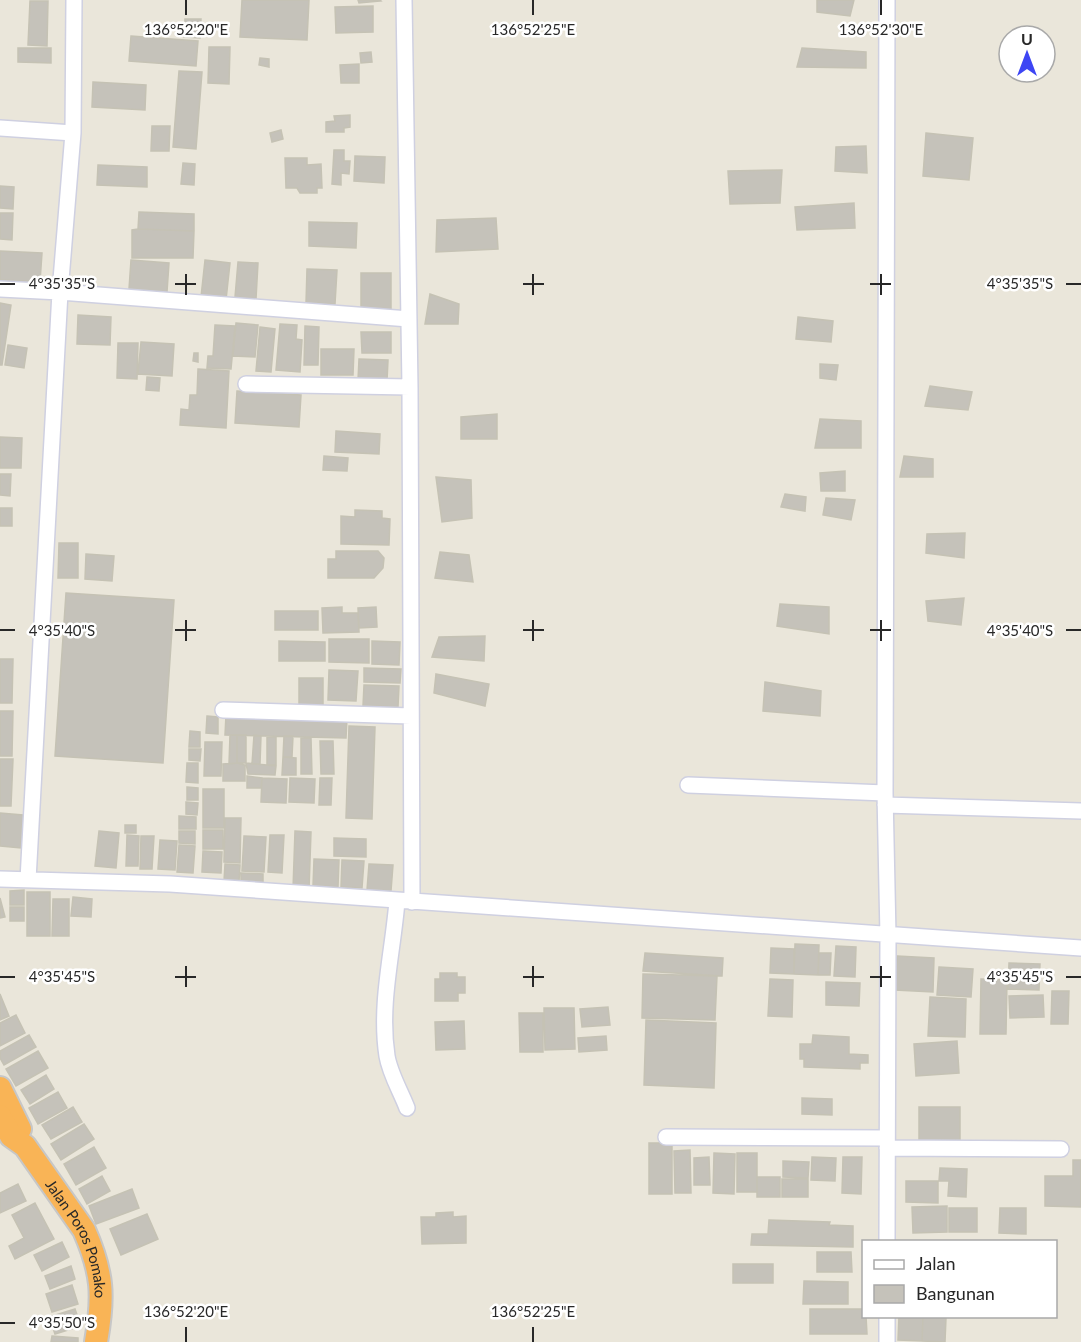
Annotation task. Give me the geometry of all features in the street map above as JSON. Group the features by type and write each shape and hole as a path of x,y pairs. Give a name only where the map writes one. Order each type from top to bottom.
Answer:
{"highway":[{"path":"0,1088 21,1131 25,1146"},
{"path":"0,1116 11,1136 25,1146"},
{"name":"Jalan Poros Pomako","path":"25,1146 84,1230 95,1258 101,1285 100,1319 96,1342"}],"street":[{"path":"28,880 60,292 73,133 74,0"},
{"path":"404,0 410,387 411,716 405,901 386,982 385,1024 389,1064 407,1108"},
{"path":"887,0 885,799 888,936 887,1240"},
{"path":"0,128 73,133"},
{"path":"0,289 409,319"},
{"path":"246,384 410,387"},
{"path":"223,710 411,716"},
{"path":"688,785 1081,811"},
{"path":"0,879 170,884 1081,948"},
{"path":"666,1137 1061,1149"},
{"path":"887,1318 887,1342"}],"building":[{"path":"242,0 309,0 307,40 240,37"},
{"path":"358,0 380,0 381,1 359,3"},
{"path":"817,0 854,0 850,16 817,12"},
{"path":"30,1 48,1 47,46 28,45"},
{"path":"373,6 373,32 336,33 335,7"},
{"path":"185,19 201,19 200,38 184,37"},
{"path":"131,36 198,41 196,66 129,61"},
{"path":"209,47 230,47 229,84 208,83"},
{"path":"18,48 51,48 51,63 18,62"},
{"path":"802,48 866,52 866,68 797,67"},
{"path":"371,52 372,62 361,63 360,53"},
{"path":"260,58 269,59 269,67 259,65"},
{"path":"359,64 359,83 341,83 340,65"},
{"path":"179,71 202,72 196,149 173,147"},
{"path":"93,82 146,85 145,110 92,107"},
{"path":"350,115 350,127 344,128 344,132 326,132 326,122 335,121 334,116"},
{"path":"152,126 170,126 169,151 151,151"},
{"path":"281,130 283,139 272,142 270,133"},
{"path":"926,133 973,138 969,180 923,176"},
{"path":"866,146 867,173 835,171 836,147"},
{"path":"334,150 344,150 344,161 350,161 349,174 341,173 341,185 332,184"},
{"path":"355,156 385,157 384,183 354,181"},
{"path":"285,158 307,158 307,165 321,164 322,188 317,188 317,193 300,193 297,188 286,188"},
{"path":"183,163 195,164 194,185 181,184"},
{"path":"98,165 147,167 147,187 97,185"},
{"path":"782,170 780,203 730,204 728,171"},
{"path":"0,186 14,187 13,209 0,208"},
{"path":"854,203 855,228 797,230 795,207"},
{"path":"139,212 194,214 194,231 138,229"},
{"path":"0,213 13,213 12,240 0,239"},
{"path":"496,218 498,249 436,252 437,220"},
{"path":"309,222 357,223 356,248 309,246"},
{"path":"132,230 194,231 193,258 132,258"},
{"path":"0,251 42,253 40,282 0,280"},
{"path":"131,260 169,263 167,292 129,289"},
{"path":"205,260 230,263 226,300 201,297"},
{"path":"238,262 258,263 256,299 235,297"},
{"path":"307,269 337,270 335,304 306,303"},
{"path":"361,273 391,273 391,309 361,309"},
{"path":"430,294 459,304 458,324 425,324"},
{"path":"0,303 11,305 2,365 0,365"},
{"path":"78,315 111,317 110,345 77,344"},
{"path":"798,317 833,321 831,342 796,339"},
{"path":"236,323 258,325 255,357 233,356"},
{"path":"280,324 297,325 296,339 302,340 300,372 276,370"},
{"path":"215,325 235,326 231,369 207,368 208,356 213,356"},
{"path":"305,326 319,327 318,365 304,365"},
{"path":"260,327 275,329 271,372 256,371"},
{"path":"361,332 391,332 391,353 362,353"},
{"path":"141,342 174,344 172,376 138,374"},
{"path":"118,343 138,343 137,379 117,378"},
{"path":"8,345 27,348 24,368 5,365"},
{"path":"321,349 354,349 353,375 321,375"},
{"path":"194,353 198,353 198,362 193,361"},
{"path":"359,359 388,360 387,381 358,380"},
{"path":"820,364 838,365 836,380 820,378"},
{"path":"198,369 229,371 226,428 180,425 181,409 189,410 190,395 197,395"},
{"path":"147,377 160,378 159,391 146,390"},
{"path":"930,386 972,392 968,410 925,406"},
{"path":"237,391 301,395 299,427 235,423"},
{"path":"497,414 497,439 461,439 461,417"},
{"path":"820,419 861,421 861,448 815,448"},
{"path":"336,431 380,434 379,454 335,452"},
{"path":"0,437 22,438 21,468 0,468"},
{"path":"324,456 348,458 347,471 323,470"},
{"path":"904,456 933,459 933,477 900,477"},
{"path":"845,471 845,491 821,491 820,473"},
{"path":"0,474 11,474 10,496 0,495"},
{"path":"436,477 471,480 472,518 442,522"},
{"path":"785,494 806,497 805,511 781,507"},
{"path":"826,498 855,500 851,520 823,515"},
{"path":"0,508 12,508 12,526 0,526"},
{"path":"355,510 382,511 382,518 390,519 389,545 341,544 341,516 355,517"},
{"path":"965,533 964,558 926,553 927,534"},
{"path":"59,543 78,543 78,578 58,578"},
{"path":"336,551 378,551 384,558 383,568 374,578 328,578 328,559 336,559"},
{"path":"440,552 469,555 473,582 435,578"},
{"path":"86,554 114,556 112,581 85,579"},
{"path":"66,593 174,600 163,763 55,756"},
{"path":"964,598 961,625 928,621 926,601"},
{"path":"780,604 829,607 829,634 777,626"},
{"path":"342,607 342,613 358,613 359,632 323,633 322,608"},
{"path":"376,607 377,627 359,628 358,608"},
{"path":"275,611 318,611 318,630 275,630"},
{"path":"485,636 484,661 432,657 439,637"},
{"path":"329,639 369,639 369,663 329,662"},
{"path":"279,641 325,642 325,661 279,661"},
{"path":"372,641 400,642 399,665 372,664"},
{"path":"0,659 13,659 12,703 0,703"},
{"path":"364,668 401,669 400,683 364,682"},
{"path":"329,670 358,671 356,701 328,700"},
{"path":"436,674 489,684 485,706 434,693"},
{"path":"299,678 323,678 323,707 299,708"},
{"path":"765,682 821,691 820,716 763,711"},
{"path":"364,685 399,686 398,707 363,706"},
{"path":"0,711 13,711 12,756 0,756"},
{"path":"226,715 347,718 346,738 225,735"},
{"path":"207,716 218,717 218,734 206,733"},
{"path":"349,726 375,727 372,819 346,818"},
{"path":"190,731 200,732 200,747 189,747"},
{"path":"230,735 237,735 237,763 229,764"},
{"path":"237,735 246,735 246,763 237,763"},
{"path":"254,735 261,736 260,764 252,764"},
{"path":"284,736 293,736 292,757 283,757"},
{"path":"267,737 276,737 276,765 267,765"},
{"path":"301,738 311,738 312,774 301,774"},
{"path":"320,741 333,741 334,774 321,774"},
{"path":"205,742 222,742 221,776 204,776"},
{"path":"189,749 201,749 200,761 189,760"},
{"path":"283,757 296,758 296,775 282,775"},
{"path":"0,759 13,759 11,806 0,806"},
{"path":"187,763 198,763 198,783 186,782"},
{"path":"246,763 276,766 275,775 248,774"},
{"path":"223,764 245,765 245,781 223,781"},
{"path":"247,776 262,778 261,788 247,788"},
{"path":"262,778 287,779 286,803 261,802"},
{"path":"290,778 315,779 314,803 289,802"},
{"path":"320,778 332,778 331,805 319,805"},
{"path":"187,787 198,788 198,800 187,800"},
{"path":"203,789 224,789 224,828 203,828"},
{"path":"186,802 198,803 197,815 186,814"},
{"path":"0,813 23,815 21,848 0,846"},
{"path":"179,816 196,817 196,829 179,829"},
{"path":"225,818 241,818 240,863 224,862"},
{"path":"125,825 136,825 136,833 125,833"},
{"path":"203,830 223,830 223,849 203,849"},
{"path":"99,831 119,833 116,868 95,866"},
{"path":"179,831 195,831 195,844 179,843"},
{"path":"295,831 311,832 309,890 293,889"},
{"path":"127,835 139,836 138,866 126,866"},
{"path":"270,835 284,835 282,873 268,872"},
{"path":"141,836 154,836 152,869 140,869"},
{"path":"244,836 266,837 264,872 242,871"},
{"path":"334,838 366,839 366,857 334,856"},
{"path":"160,840 177,841 175,870 158,869"},
{"path":"179,845 195,846 193,873 177,872"},
{"path":"203,851 222,852 221,873 202,872"},
{"path":"314,859 339,860 338,887 313,886"},
{"path":"342,860 364,861 362,888 341,887"},
{"path":"225,864 240,865 239,882 224,881"},
{"path":"369,864 393,865 391,891 367,890"},
{"path":"241,873 263,874 263,885 241,884"},
{"path":"24,890 24,905 10,905 10,891"},
{"path":"27,892 50,892 50,936 27,936"},
{"path":"73,897 92,899 91,917 71,916"},
{"path":"0,898 5,917 0,918"},
{"path":"53,899 69,899 69,936 52,936"},
{"path":"10,907 24,907 24,921 10,921"},
{"path":"795,944 819,945 818,975 794,974"},
{"path":"836,946 856,947 855,977 834,976"},
{"path":"771,948 794,949 794,974 770,973"},
{"path":"645,953 723,958 722,976 643,971"},
{"path":"819,953 831,953 830,975 818,975"},
{"path":"897,956 934,958 933,992 895,990"},
{"path":"1009,963 1040,964 1039,990 1008,989"},
{"path":"939,967 973,969 971,997 937,995"},
{"path":"440,973 457,973 457,977 465,977 465,993 458,993 458,1001 435,1001 435,979 440,979"},
{"path":"643,974 717,976 715,1020 642,1018"},
{"path":"770,979 793,980 792,1017 768,1016"},
{"path":"981,979 1007,980 1006,1034 980,1034"},
{"path":"826,982 860,983 859,1006 826,1005"},
{"path":"1052,991 1069,991 1068,1024 1051,1024"},
{"path":"0,994 9,1016 0,1020"},
{"path":"1043,995 1044,1017 1010,1018 1009,996"},
{"path":"930,997 966,999 965,1037 928,1036"},
{"path":"608,1007 610,1025 582,1027 580,1009"},
{"path":"544,1008 574,1008 575,1049 545,1050"},
{"path":"519,1013 543,1013 543,1052 520,1052"},
{"path":"16,1015 25,1033 0,1046 0,1023"},
{"path":"646,1020 716,1023 714,1088 644,1085"},
{"path":"464,1021 465,1049 436,1050 435,1022"},
{"path":"29,1035 36,1047 4,1065 0,1058 0,1051"},
{"path":"813,1035 849,1037 849,1054 868,1055 868,1063 860,1063 860,1069 804,1067 804,1059 800,1059 800,1044 812,1044"},
{"path":"606,1036 607,1050 579,1052 578,1038"},
{"path":"957,1041 959,1073 916,1076 914,1044"},
{"path":"38,1051 48,1068 16,1086 6,1069"},
{"path":"46,1075 54,1089 30,1104 21,1090"},
{"path":"58,1092 67,1108 38,1124 29,1108"},
{"path":"802,1098 832,1099 832,1115 802,1114"},
{"path":"73,1107 82,1122 51,1139 42,1125"},
{"path":"919,1107 960,1107 960,1140 919,1140"},
{"path":"84,1124 94,1139 61,1160 51,1144"},
{"path":"649,1143 672,1143 672,1194 649,1194"},
{"path":"94,1147 106,1168 76,1185 64,1164"},
{"path":"690,1150 691,1193 675,1193 674,1151"},
{"path":"714,1153 735,1154 734,1194 713,1193"},
{"path":"737,1153 757,1153 757,1192 737,1192"},
{"path":"709,1157 710,1185 694,1185 694,1158"},
{"path":"812,1157 836,1158 835,1181 811,1180"},
{"path":"843,1157 862,1157 861,1194 842,1193"},
{"path":"1073,1160 1081,1160 1081,1207 1045,1206 1045,1176 1073,1176"},
{"path":"783,1161 809,1162 808,1178 783,1177"},
{"path":"940,1168 967,1169 966,1197 948,1196 949,1181 939,1181"},
{"path":"102,1176 110,1191 87,1204 79,1189"},
{"path":"757,1177 780,1177 780,1197 757,1197"},
{"path":"782,1179 808,1179 808,1197 782,1197"},
{"path":"906,1181 938,1181 938,1203 906,1202"},
{"path":"18,1184 26,1201 0,1213 0,1193"},
{"path":"132,1189 139,1208 96,1224 89,1206"},
{"path":"35,1203 54,1239 15,1259 9,1246 24,1238 12,1215"},
{"path":"947,1206 947,1232 913,1233 912,1207"},
{"path":"949,1208 977,1208 977,1232 949,1232"},
{"path":"1000,1208 1026,1208 1026,1234 999,1233"},
{"path":"453,1212 453,1217 466,1216 466,1243 422,1244 421,1217 436,1217 436,1213"},
{"path":"147,1214 158,1239 121,1255 110,1229"},
{"path":"769,1220 830,1222 829,1225 853,1226 853,1247 751,1245 752,1234 768,1234"},
{"path":"62,1242 69,1257 42,1271 34,1255"},
{"path":"817,1252 851,1252 852,1272 817,1272"},
{"path":"733,1264 773,1264 773,1283 733,1283"},
{"path":"71,1266 75,1279 50,1289 45,1276"},
{"path":"804,1281 848,1282 848,1304 803,1304"},
{"path":"72,1285 78,1304 52,1312 46,1294"},
{"path":"75,1309 81,1326 55,1334 49,1317"},
{"path":"810,1309 862,1309 862,1318 866,1318 867,1334 810,1334"},
{"path":"899,1318 923,1318 922,1341 898,1340"},
{"path":"923,1318 946,1318 945,1342 922,1341"},
{"path":"52,1336 78,1338 78,1342 51,1342"}]}
